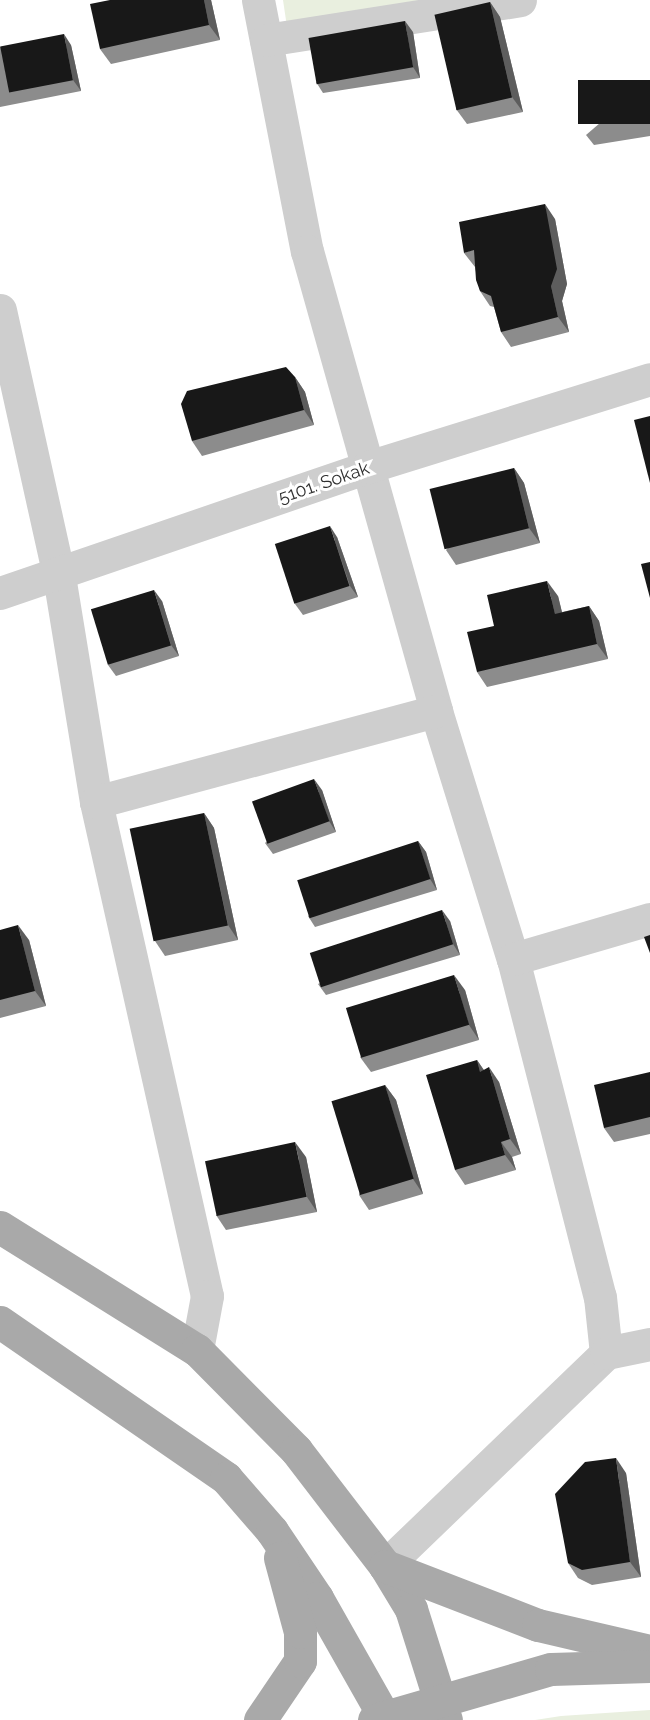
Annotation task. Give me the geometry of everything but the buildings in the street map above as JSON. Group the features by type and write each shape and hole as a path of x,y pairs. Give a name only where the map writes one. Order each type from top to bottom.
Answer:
{"main road":[{"path":"0,1227 197,1350 296,1449 385,1566 411,1609 443,1710"},
{"path":"0,1322 188,1448 226,1478 272,1531 382,1719 443,1710 551,1669 650,1666"},
{"path":"260,1720 300,1661 300,1632 272,1531"},
{"path":"385,1566 538,1625 650,1651"}],"street":[{"path":"258,0 307,251 436,711 513,959 600,1297 606,1353"},
{"path":"266,40 519,0"},
{"path":"0,310 59,576 96,802 207,1296 197,1350"},
{"name":"5101. Sokak","path":"0,593 59,576 368,467 650,380"},
{"path":"96,802 436,711"},
{"path":"513,959 650,919"},
{"path":"385,1566 606,1353 650,1344"}],"green space":[{"path":"283,0 462,0 287,27"},
{"path":"650,1710 650,1720 535,1720 561,1716"}]}
